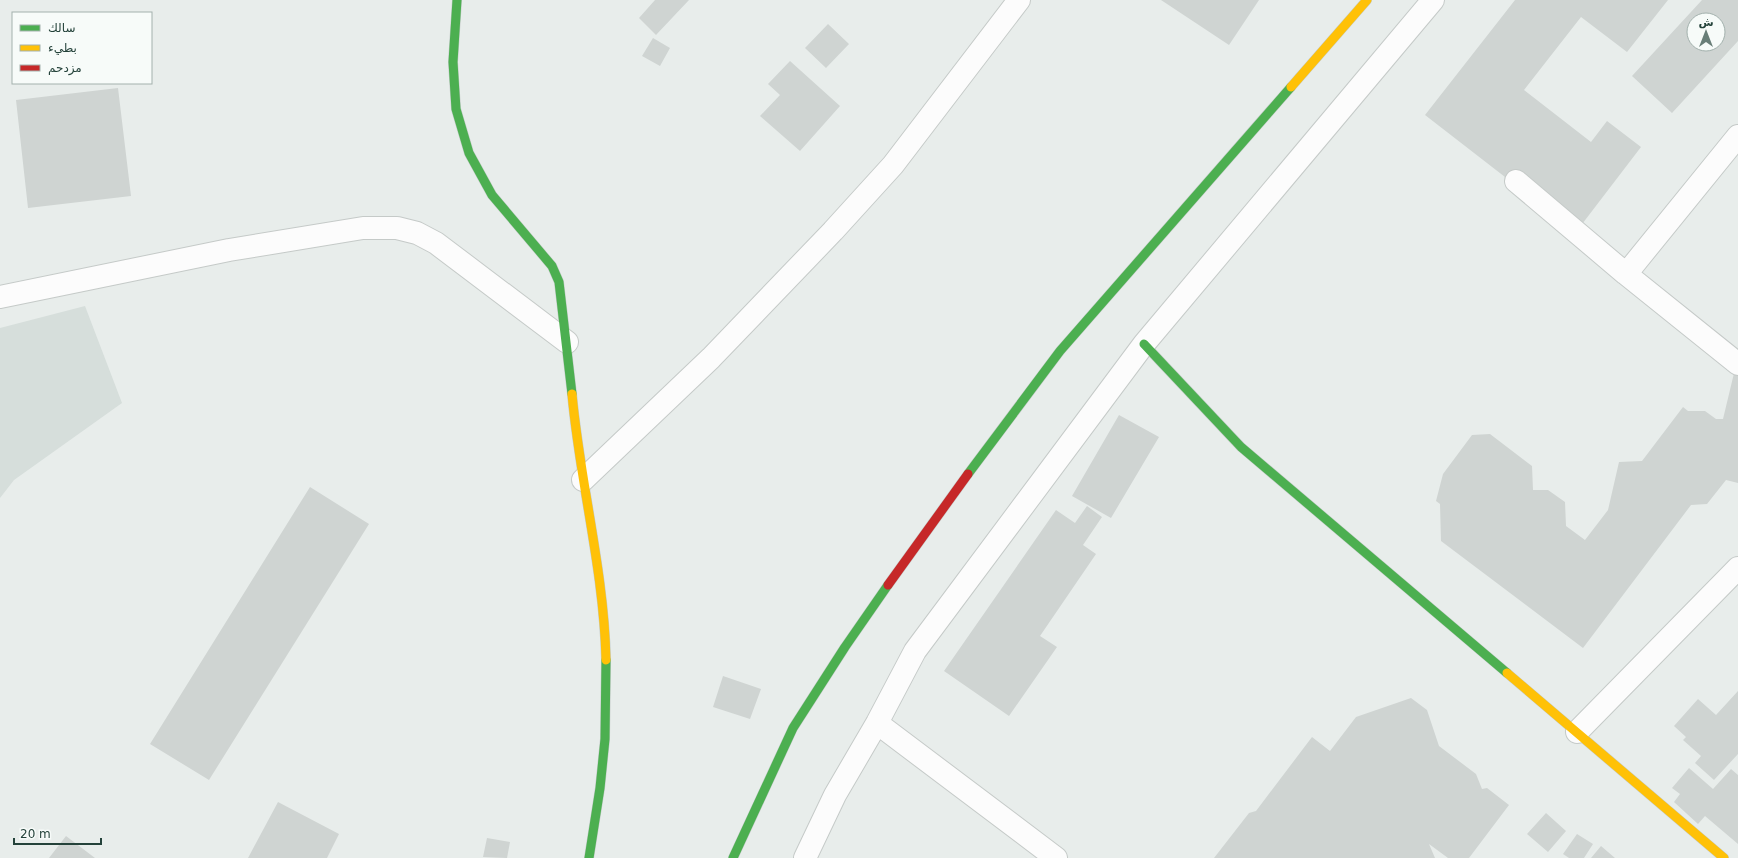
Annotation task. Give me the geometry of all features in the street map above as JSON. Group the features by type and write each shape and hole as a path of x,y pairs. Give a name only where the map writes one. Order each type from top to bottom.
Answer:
{"street":[{"path":"457,0 453,62 456,109 469,153 492,195 552,266 559,282 567,342 573,409 600,580 605,633 605,739 600,788 589,858"},
{"path":"583,480 711,358 833,231 892,165 1019,0"},
{"path":"732,858 793,728 845,647 929,527 1060,351 1367,0"},
{"path":"805,858 835,795 877,723 915,651 1144,344 1433,0"},
{"path":"1626,274 1738,136"},
{"path":"1516,181 1626,274 1738,364"},
{"path":"0,297 229,250 363,228 397,228 417,234 436,243 567,342"},
{"path":"1144,344 1241,447 1724,858"},
{"path":"1577,732 1738,568"},
{"path":"877,723 1056,858"}],"shaded area":[{"path":"85,306 122,403 14,480 0,498 0,328"}],"building":[{"path":"655,0 689,0 656,35 639,18"},
{"path":"1161,0 1259,0 1229,45"},
{"path":"1515,0 1668,0 1627,52 1581,17 1524,90 1591,142 1607,121 1641,147 1576,232 1425,115"},
{"path":"1702,0 1738,0 1738,41 1672,113 1632,76 1686,17 1686,52 1726,52 1726,12 1691,12"},
{"path":"828,24 849,44 826,68 805,48"},
{"path":"653,38 670,48 660,66 642,56"},
{"path":"790,61 840,106 800,151 760,116 780,95 768,84"},
{"path":"118,88 131,196 28,208 16,100"},
{"path":"1738,365 1738,483 1726,480 1707,504 1691,505 1583,648 1441,541 1440,504 1436,501 1443,474 1472,435 1490,434 1532,466 1533,490 1548,490 1565,502 1566,526 1585,540 1608,510 1619,462 1642,461 1683,407 1688,411 1705,411 1716,419 1723,419 1735,369"},
{"path":"1119,415 1159,437 1111,518 1072,496"},
{"path":"310,487 369,524 209,780 150,744"},
{"path":"1087,506 1102,517 1083,545 1096,554 1040,636 1057,647 1009,716 944,671 1056,510 1075,523"},
{"path":"723,676 761,689 750,719 713,707"},
{"path":"1738,691 1738,754 1714,780 1695,763 1701,756 1683,740 1686,737 1674,726 1698,699 1716,715"},
{"path":"1411,698 1427,710 1439,746 1476,774 1482,789 1487,788 1509,805 1469,858 1448,858 1429,844 1435,858 1214,858 1249,813 1256,811 1312,737 1330,751 1356,717"},
{"path":"1689,768 1713,789 1731,769 1738,775 1738,844 1705,816 1698,824 1674,802 1680,794 1672,788"},
{"path":"278,802 339,834 327,858 248,858"},
{"path":"1546,813 1566,831 1548,852 1527,834"},
{"path":"1577,834 1593,844 1584,858 1569,858 1563,854"},
{"path":"66,836 95,858 49,858"},
{"path":"487,838 510,842 507,858 483,857"},
{"path":"1601,846 1615,858 1591,858"}],"traffic: fast":[{"path":"457,0 453,62 456,109 469,153 492,195 552,266 559,282 572,394"},
{"path":"968,474 1060,351 1291,87"},
{"path":"1144,344 1241,447 1507,673"},
{"path":"733,858 793,728 845,647 888,585"},
{"path":"589,858 600,788 605,739 606,660"}],"traffic: slow":[{"path":"1291,87 1367,0"},
{"path":"572,394 580,460 601,593 606,660"},
{"path":"1507,673 1724,858"}],"traffic: jam":[{"path":"888,585 968,474"}]}
